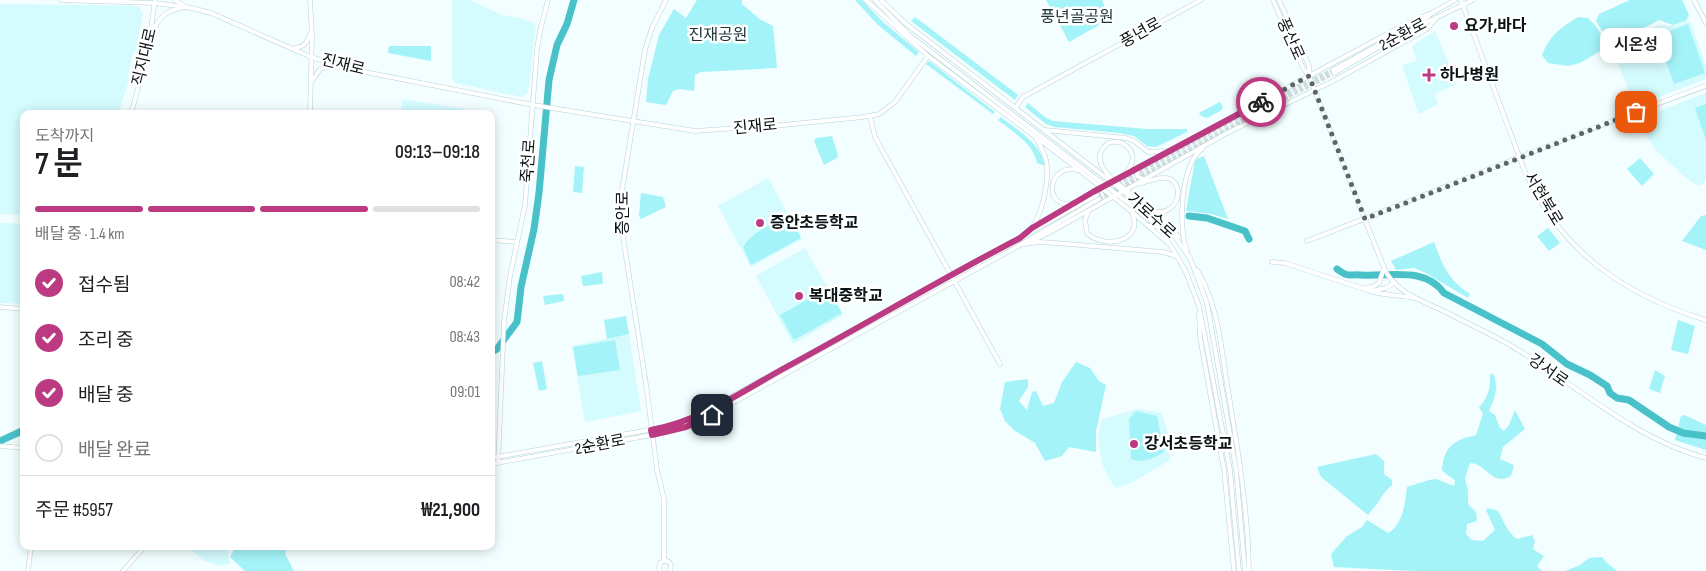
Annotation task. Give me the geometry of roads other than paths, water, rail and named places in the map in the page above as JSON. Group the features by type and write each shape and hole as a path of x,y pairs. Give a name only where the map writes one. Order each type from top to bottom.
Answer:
{"main road":[{"name":"진재로","path":"61,0 155,2 186,7 211,13 311,57 335,65 533,105 634,120 685,130 702,131 870,116 885,111 895,102 928,56"},
{"path":"175,0 186,7"},
{"path":"310,0 312,30 310,110"},
{"name":"죽천로","path":"498,457 504,321 510,276 525,205 537,49 548,0"},
{"name":"증안로","path":"664,561 664,499 657,470 646,384 620,218 622,190 648,37 666,0"},
{"path":"866,0 914,43"},
{"name":"가로수로","path":"875,0 908,34 1103,187"},
{"name":"가로수로","path":"881,0 905,23 1015,108 1096,170 1126,189 1166,226 1190,258 1208,309 1236,469 1245,571"},
{"name":"풍년로","path":"1015,108 1023,97 1202,0"},
{"name":"풍산로","path":"1273,0 1314,90"},
{"name":"풍산로","path":"1279,0 1310,66 1309,76"},
{"name":"2순환로","path":"1455,0 1334,72 1394,38 1473,0"},
{"name":"서현북로","path":"1461,0 1520,157 1531,183 1548,213 1571,243 1588,258 1632,290 1669,308 1706,320"},
{"path":"1694,0 1706,23"},
{"name":"직지대로","path":"132,110 142,78 155,2"},
{"path":"151,34 159,20 169,11 186,7"},
{"path":"1124,176 1132,165 1132,155 1128,146 1119,142 1107,144 1101,151 1100,164 1114,182 1402,26 1432,13"},
{"path":"881,14 902,27"},
{"path":"1190,258 1184,240 1182,225 1189,166 1198,152 1227,133 1337,79 1427,29 1436,19"},
{"path":"292,48 304,46 312,30"},
{"path":"908,34 914,43"},
{"name":"가로수로","path":"914,43 928,56 1079,170 1154,224 1165,236 1190,281 1199,306 1229,463 1239,571"},
{"path":"311,85 315,74 320,69 335,65"},
{"path":"1307,241 1706,86"},
{"path":"1314,90 1384,268 1393,282 1386,288 1370,291"},
{"path":"870,116 875,136 1000,364"},
{"path":"1044,130 1123,137 1132,140 1150,152 1170,151"},
{"name":"2순환로","path":"1022,244 1039,238 1088,212 1227,133"},
{"path":"1032,228 1041,212 1047,172 1044,154 1034,136"},
{"path":"1138,168 1137,176 1144,179"},
{"path":"1079,170 1071,169 1060,172 1054,179 1052,188 1055,198 1062,204 1070,204 1082,199"},
{"path":"1091,176 1096,175 1096,170 1108,174"},
{"path":"1126,189 1157,178 1167,178 1173,182 1178,193 1175,204 1164,212 1152,211"},
{"name":"2순환로","path":"1020,238 1032,228 1114,182"},
{"path":"1126,189 1176,233 1207,288 1217,319 1244,498 1249,544 1249,571"},
{"path":"1115,196 1174,251"},
{"name":"2순환로","path":"495,457 675,425 700,414 952,278 1022,244 1098,197 1020,238 952,278 712,415 686,427 495,463"},
{"path":"1088,212 1084,222 1088,234 1096,240 1112,241 1125,238 1132,232 1135,222 1131,211"},
{"path":"495,240 517,242"},
{"path":"1022,244 1048,242 1163,252 1173,254 1179,260"},
{"path":"1272,262 1285,263 1374,293 1416,298"},
{"path":"1360,288 1372,287 1380,281 1384,268"},
{"path":"1190,281 1198,277"},
{"name":"강서로","path":"1393,282 1416,298 1515,348 1594,402 1660,441 1678,450 1706,458"},
{"name":"가로수로","path":"1199,306 1200,337 1224,470 1234,571"},
{"path":"0,307 20,309"},
{"path":"0,446 20,448"},
{"path":"498,457 498,463"},
{"path":"28,571 31,550"},
{"path":"123,571 141,550"},
{"path":"660,571 659,565 664,561 670,563 670,571"}],"waterway":[{"path":"495,350 517,322 521,287 534,229 539,193 549,80 557,45 567,24 574,0"},
{"path":"1189,216 1207,218 1245,231 1249,239"},
{"path":"1337,269 1349,275 1406,275 1427,279 1444,293 1542,344 1567,364 1607,386 1610,393 1617,398 1629,400 1669,427 1683,433 1706,436"},
{"path":"0,441 20,432"}],"tunnel":[{"path":"1097,195 1259,106 1333,70"},
{"path":"1099,199 1334,73"}],"place":[{"name":"요가,바다","path":"1454,26"},
{"name":"하나병원","path":"1429,75"},
{"name":"시온성","path":"1636,112"},
{"name":"증안초등학교","path":"760,223"},
{"name":"복대중학교","path":"799,296"},
{"name":"강서초등학교","path":"1134,444"}],"park label":[{"name":"풍년골공원","path":"1077,17"},
{"name":"진재공원","path":"718,35"}]}
